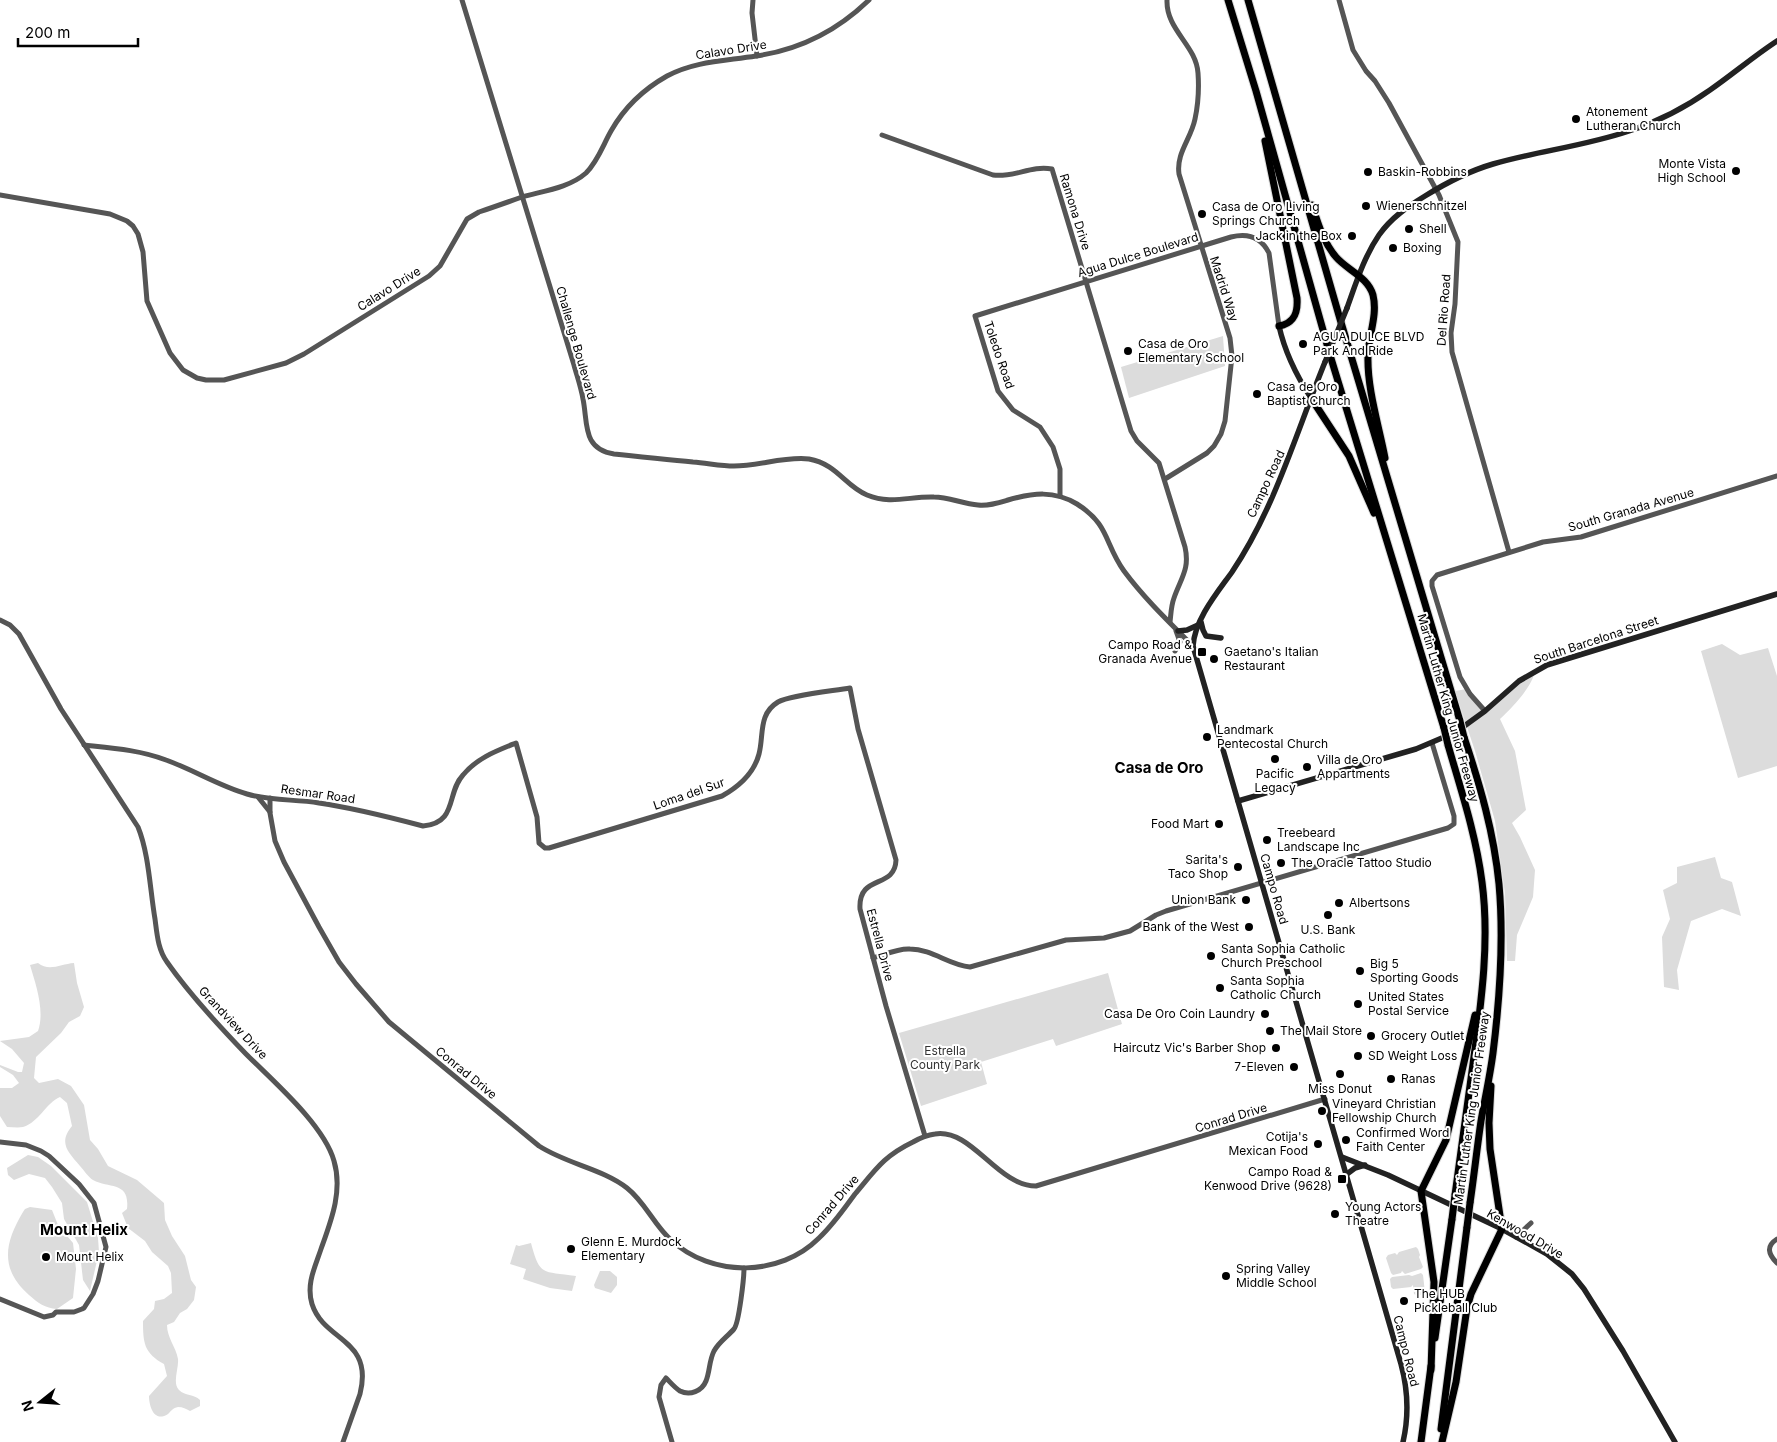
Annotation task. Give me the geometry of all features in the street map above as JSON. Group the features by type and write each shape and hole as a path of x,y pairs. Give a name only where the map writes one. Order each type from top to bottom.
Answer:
{"highway":[{"name":"Martin Luther King Junior Freeway","path":"1228,0 1256,92 1330,355 1444,728 1474,836 1482,883 1484,929 1482,988 1478,1027 1421,1442"},
{"name":"Martin Luther King Junior Freeway","path":"1248,1 1386,476 1485,804 1495,853 1499,883 1501,968 1493,1054 1481,1120 1441,1442"},
{"path":"1256,92 1297,298 1296,312 1293,319 1289,323 1279,326"},
{"path":"1279,108 1325,242 1337,258 1358,275 1373,294 1373,324 1368,344 1369,376 1385,459 1386,476"},
{"path":"1311,398 1349,456 1394,562"},
{"path":"1431,1370 1434,1282 1422,1191 1446,1140 1482,988"},
{"path":"1441,1442 1456,1382 1467,1308 1471,1294 1502,1229 1489,1123 1493,1054"}],"main road":[{"name":"Campo Road","path":"1404,1442 1407,1425 1407,1399 1403,1370 1193,646 1200,622 1237,564 1284,472 1358,275 1380,235 1396,215 1436,189 1463,175 1492,164 1590,142 1629,132 1649,124 1710,90 1777,41"},
{"name":"Agua Dulce Boulevard","path":"1279,326 1292,366 1311,398"},
{"name":"South Barcelona Street","path":"1238,801 1432,743 1456,732 1485,711 1518,681 1547,665 1777,594"},
{"path":"1176,630 1187,630 1200,622 1206,636 1221,638"},
{"name":"Kenwood Drive","path":"1342,1157 1365,1165 1502,1229 1547,1254 1572,1274 1584,1289 1623,1351 1675,1442"},
{"path":"1347,1174 1355,1168 1365,1165"}],"street":[{"name":"Challenge Boulevard","path":"462,0 574,365 583,400 588,434 598,448 614,454 733,466 768,463 793,458 810,460 829,466 865,494 882,500 932,497 982,505 1030,494 1060,496"},
{"path":"753,0 752,13 757,56"},
{"name":"Calavo Drive","path":"0,195 110,214 118,216 133,226 142,247 147,301 170,353 183,370 198,378 216,381 224,380 276,366 304,354 430,276 440,266 468,219 479,212 567,184 585,174 599,155 611,131 624,112 641,94 666,76 711,61 757,56 790,49 818,37 846,20 870,0"},
{"name":"Madrid Way","path":"1166,479 1211,450 1219,438 1224,425 1232,356 1231,346 1178,168 1179,157 1195,118 1197,68 1191,51 1170,20 1167,0"},
{"name":"Del Rio Road","path":"1339,0 1356,56 1389,103 1436,189 1458,242 1456,304 1451,332 1452,352 1509,552"},
{"name":"Ramona Drive","path":"882,135 993,175 1009,175 1034,168 1052,169 1133,435 1157,459 1166,479 1187,559 1185,574 1173,600 1170,622"},
{"name":"Agua Dulce Boulevard","path":"975,316 1239,235 1250,236 1262,242 1270,257 1279,326"},
{"name":"Toledo Road","path":"975,316 998,391 1013,410 1040,427 1053,446 1060,469 1060,496"},
{"name":"South Granada Avenue","path":"1485,711 1464,686 1455,666 1432,586 1433,579 1437,575 1548,541 1581,537 1777,476"},
{"path":"1060,496 1076,504 1096,519 1104,530 1124,571 1176,630 1193,646"},
{"name":"Grandview Drive","path":"0,620 10,625 19,634 60,709 130,813 142,837 159,944 167,962 215,1022 316,1128 327,1143 334,1160 337,1176 337,1193 333,1213 315,1264 310,1289 312,1303 318,1317 350,1345 358,1357 361,1366 362,1386 343,1442"},
{"path":"1175,651 1180,642 1176,630"},
{"name":"Loma del Sur","path":"516,743 537,817 540,846 549,848 722,796 739,786 753,769 761,747 763,722 774,705 785,699 850,688"},
{"name":"Estrella Drive","path":"850,688 858,729 896,860 895,868 890,875 868,886 861,896 860,909 925,1136"},
{"name":"Resmar Road","path":"84,745 135,751 164,759 190,769 222,786 258,797 343,807 429,826 443,818 450,809 455,788 461,776 482,758 516,743"},
{"path":"873,958 903,949 913,949 970,968 1066,940 1104,938 1134,929 1166,911 1448,828 1454,824 1454,816 1432,743"},
{"path":"258,797 270,813"},
{"name":"Conrad Drive","path":"270,798 270,813 275,841 284,862 319,927 353,981 389,1022 539,1146 557,1157 617,1180 630,1190 658,1227 685,1251 714,1264 744,1268 773,1264 792,1257 807,1248 819,1238 884,1159 925,1136 939,1133 952,1135 981,1154 1012,1179 1023,1184 1036,1186 1325,1099"},
{"path":"0,1142 26,1145 41,1151 79,1184 94,1203 106,1247 93,1294 82,1309 65,1313 56,1312 53,1315 44,1316 0,1299"},
{"path":"1516,1238 1531,1223"},
{"path":"1777,1239 1770,1245 1769,1253 1777,1263"},
{"path":"672,1442 659,1397 661,1385 666,1378 683,1392 693,1393 706,1380 710,1360 715,1350 721,1340 736,1326 744,1268"}],"green space":[{"path":"1223,336 1225,366 1129,398 1121,367"},
{"path":"1722,644 1740,655 1768,648 1777,676 1777,766 1738,778 1701,651"},
{"path":"1535,671 1526,690 1500,719 1515,751 1526,810 1512,823 1535,870 1533,897 1517,935 1515,961 1507,961 1505,894 1495,821 1455,691 1467,689 1485,711"},
{"path":"1715,857 1721,878 1732,882 1741,916 1722,909 1691,921 1677,970 1679,990 1664,987 1662,937 1670,919 1663,890 1677,883 1677,867"},
{"path":"38,963 42,966 51,967 74,963 77,983 84,1007 80,1016 69,1022 61,1033 36,1057 34,1078 39,1083 58,1079 71,1086 84,1105 90,1140 108,1166 137,1180 164,1203 165,1220 172,1236 185,1256 191,1280 196,1287 194,1300 187,1309 180,1313 174,1322 167,1325 168,1334 178,1359 177,1387 181,1392 200,1400 200,1406 190,1411 178,1407 168,1414 159,1416 151,1408 149,1396 167,1376 164,1364 152,1356 146,1347 143,1335 143,1321 154,1309 155,1301 164,1299 172,1293 171,1273 168,1266 152,1252 145,1241 128,1228 122,1213 127,1209 127,1200 122,1190 91,1179 69,1152 65,1142 72,1126 67,1103 60,1097 34,1121 23,1127 7,1127 0,1116 0,1088 12,1088 19,1083 13,1075 0,1067 0,1065 22,1072 24,1063 12,1049 0,1041 29,1037 38,1031 41,1015 37,989 30,965"},
{"name":"Estrella County Park","path":"1108,973 1122,1024 1056,1046 1053,1039 981,1062 987,1084 921,1106 899,1033"},
{"path":"28,1155 38,1157 51,1166 87,1202 98,1238 99,1252 90,1291 83,1280 79,1245 64,1219 62,1203 52,1187 45,1178 29,1174 14,1180 8,1175 7,1168"},
{"path":"30,1207 52,1210 58,1225 73,1243 76,1269 73,1298 57,1309 42,1305 29,1295 13,1276 9,1266 9,1245 12,1235 23,1212"},
{"path":"531,1243 537,1262 544,1270 576,1276 572,1291 550,1288 523,1279 526,1269 510,1264 516,1245"},
{"path":"1416,1247 1423,1267 1405,1274 1402,1271 1393,1275 1386,1258 1388,1255 1395,1253 1397,1255 1399,1252"},
{"path":"600,1271 610,1271 617,1277 617,1285 611,1293 595,1288 594,1285"},
{"path":"1421,1273 1423,1275 1425,1293 1423,1295 1414,1294 1413,1285 1411,1287 1393,1289 1391,1287 1390,1279 1392,1277 1412,1276"}],"place":[{"name":"Atonement Lutheran Church","path":"1576,119"},
{"name":"Monte Vista High School","path":"1736,171"},
{"name":"Baskin-Robbins","path":"1368,172"},
{"name":"Wienerschnitzel","path":"1366,206"},
{"name":"Casa de Oro Living Springs Church","path":"1202,214"},
{"name":"Shell","path":"1409,229"},
{"name":"Jack in the Box","path":"1352,236"},
{"name":"Boxing","path":"1393,248"},
{"name":"AGUA DULCE BLVD Park And Ride","path":"1303,344"},
{"name":"Casa de Oro Elementary School","path":"1128,351"},
{"name":"Casa de Oro Baptist Church","path":"1257,394"},
{"name":"Campo Road & Granada Avenue","path":"1202,652"},
{"name":"Gaetano's Italian Restaurant","path":"1214,659"},
{"name":"Landmark Pentecostal Church","path":"1207,737"},
{"name":"Pacific Legacy","path":"1275,759"},
{"name":"Villa de Oro Appartments","path":"1307,767"},
{"name":"Food Mart","path":"1219,824"},
{"name":"Treebeard Landscape Inc","path":"1267,840"},
{"name":"The Oracle Tattoo Studio","path":"1281,863"},
{"name":"Sarita's Taco Shop","path":"1238,867"},
{"name":"Union Bank","path":"1246,900"},
{"name":"Albertsons","path":"1339,903"},
{"name":"U.S. Bank","path":"1328,915"},
{"name":"Bank of the West","path":"1249,927"},
{"name":"Santa Sophia Catholic Church Preschool","path":"1211,956"},
{"name":"Big 5 Sporting Goods","path":"1360,971"},
{"name":"Santa Sophia Catholic Church","path":"1220,988"},
{"name":"United States Postal Service","path":"1358,1004"},
{"name":"Casa De Oro Coin Laundry","path":"1265,1014"},
{"name":"The Mail Store","path":"1270,1031"},
{"name":"Grocery Outlet","path":"1371,1036"},
{"name":"Haircutz Vic's Barber Shop","path":"1276,1048"},
{"name":"SD Weight Loss","path":"1358,1056"},
{"name":"7-Eleven","path":"1294,1067"},
{"name":"Miss Donut","path":"1340,1074"},
{"name":"Ranas","path":"1391,1079"},
{"name":"Vineyard Christian Fellowship Church","path":"1322,1111"},
{"name":"Confirmed Word Faith Center","path":"1346,1140"},
{"name":"Cotija's Mexican Food","path":"1318,1144"},
{"name":"Campo Road & Kenwood Drive (9628)","path":"1342,1179"},
{"name":"Young Actors Theatre","path":"1335,1214"},
{"name":"Glenn E. Murdock Elementary","path":"571,1249"},
{"name":"Mount Helix","path":"46,1257"},
{"name":"Spring Valley Middle School","path":"1226,1276"},
{"name":"The HUB Pickleball Club","path":"1404,1301"}],"district":[{"name":"Casa de Oro","path":"1159,768"},
{"name":"Mount Helix","path":"84,1230"}]}
